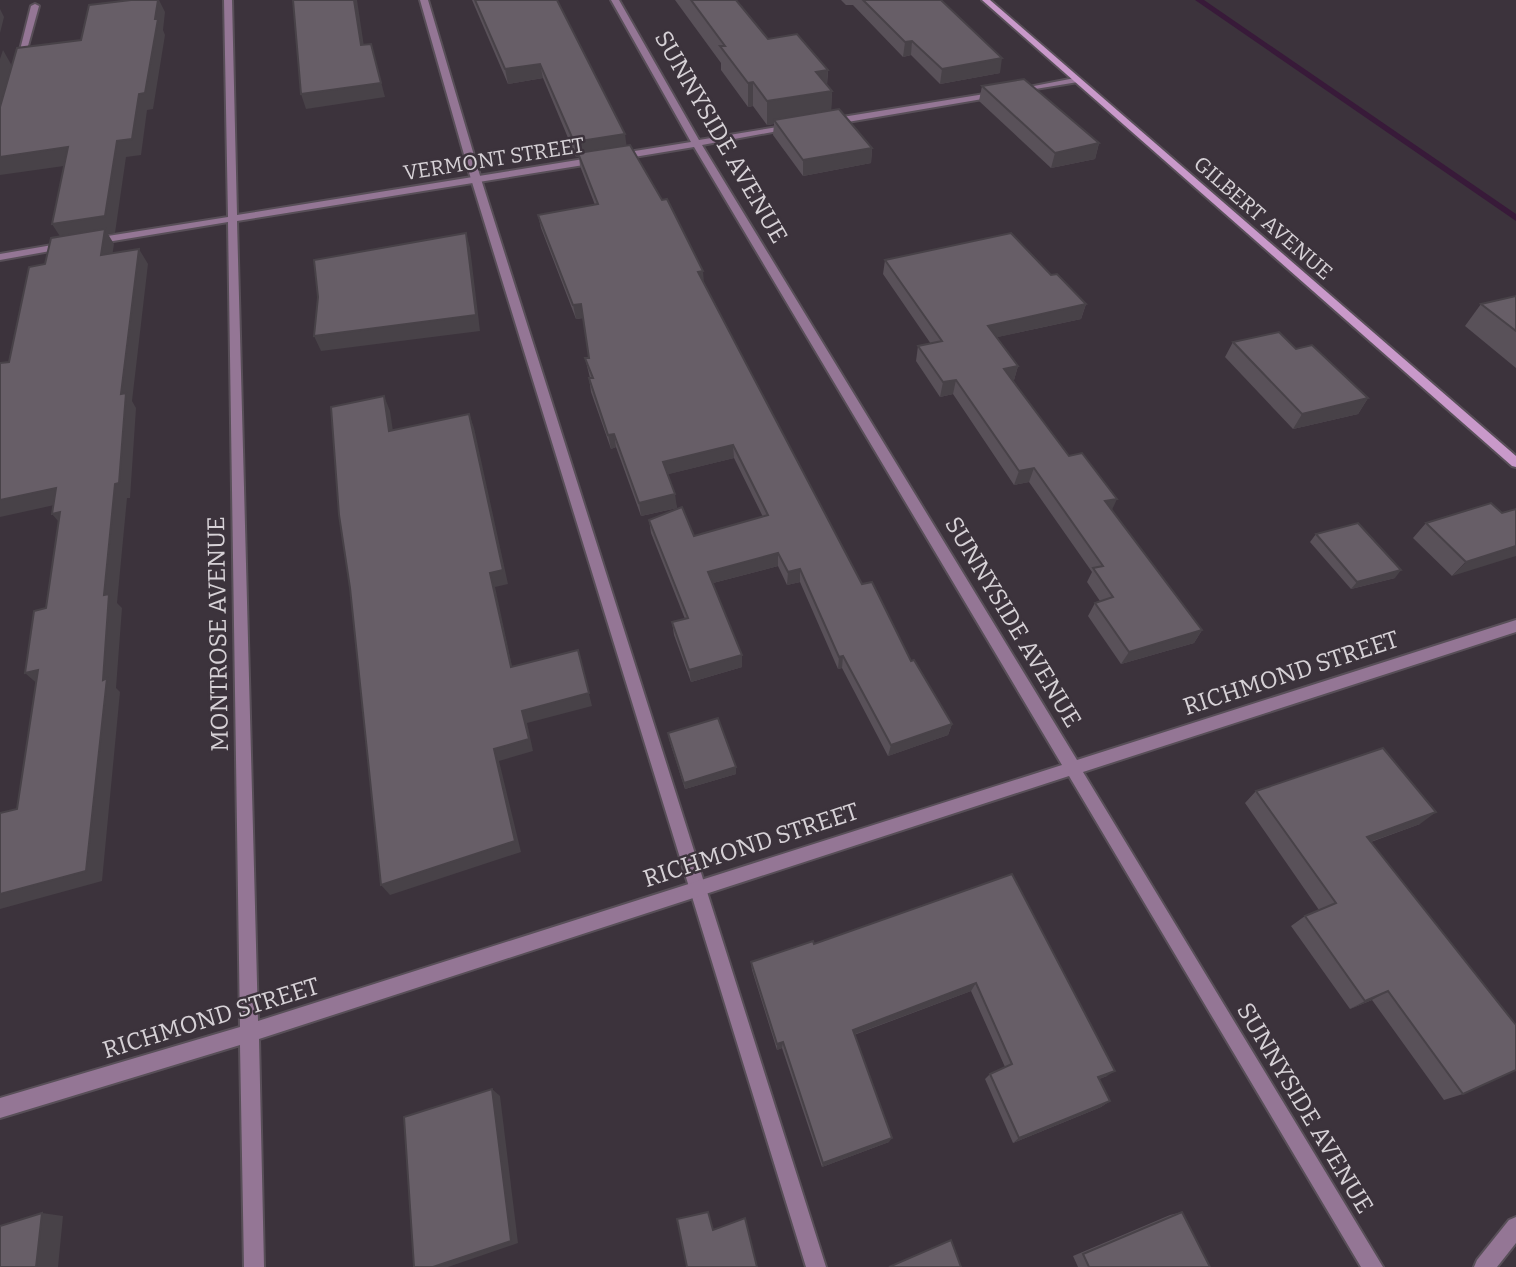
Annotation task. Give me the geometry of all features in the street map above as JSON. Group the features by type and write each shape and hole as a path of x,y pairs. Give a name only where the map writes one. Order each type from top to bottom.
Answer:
{"street":[{"name":"MONTROSE AVENUE","path":"228,0 254,1267"},
{"path":"424,0 476,179 816,1267"},
{"name":"SUNNYSIDE AVENUE","path":"615,0 697,144 1373,1267"},
{"name":"GILBERT AVENUE","path":"986,0 1516,463"},
{"path":"18,71 35,6"},
{"path":"818,124 1076,80"},
{"name":"VERMONT STREET","path":"0,257 805,126"},
{"name":"RICHMOND STREET","path":"0,1108 250,1033 1516,626"},
{"path":"1484,1267 1516,1227"}],"building":[{"path":"158,0 155,19 158,19 145,93 139,94 132,139 117,141 105,216 52,224 68,147 0,157 0,107 17,48 81,40 89,5"},
{"path":"293,0 354,0 361,45 371,44 381,83 301,94"},
{"path":"475,0 557,0 625,134 574,142 540,64 505,69"},
{"path":"691,0 736,0 768,39 797,34 828,70 816,72 832,91 767,101 753,82 748,83 720,46 725,46"},
{"path":"863,0 941,0 1002,58 942,69 912,41 905,42"},
{"path":"1024,79 1099,143 1055,153 982,86"},
{"path":"839,109 872,148 803,160 774,120"},
{"path":"630,145 662,200 667,199 703,271 698,272 862,584 872,582 911,661 914,660 952,724 891,745 843,656 839,657 800,569 788,572 778,553 708,572 742,655 689,670 672,622 688,618 649,520 682,507 694,536 768,515 733,445 663,462 675,494 639,503 614,434 608,435 589,378 593,378 585,358 589,358 581,304 573,305 538,215 598,204 578,153"},
{"path":"105,229 101,255 139,249 121,394 126,393 119,483 115,484 104,595 109,594 103,680 107,678 86,871 0,894 0,813 17,809 38,670 25,673 34,611 46,608 60,512 52,514 56,488 0,500 0,363 9,362 29,267 45,264 51,238"},
{"path":"466,233 476,315 314,336 318,297 314,260"},
{"path":"1011,233 1051,275 1057,274 1086,304 988,326 1018,366 1004,369 1069,456 1082,453 1117,499 1105,501 1202,630 1129,652 1095,603 1113,597 1093,568 1103,566 1034,468 1019,471 956,380 943,382 918,346 942,341 885,260"},
{"path":"1516,296 1516,331 1481,304"},
{"path":"1279,332 1296,349 1312,345 1368,398 1302,414 1233,342"},
{"path":"384,396 389,431 469,414 503,570 490,573 511,667 578,650 589,693 522,711 529,739 494,749 515,841 381,885 350,588 339,515 331,407"},
{"path":"1491,503 1502,513 1516,509 1516,546 1466,562 1426,523"},
{"path":"1358,523 1401,570 1357,582 1316,534"},
{"path":"718,718 736,767 684,783 668,733"},
{"path":"1383,748 1436,812 1367,837 1516,1025 1516,1070 1463,1094 1388,991 1365,1001 1305,916 1336,903 1256,791"},
{"path":"1012,874 1115,1071 1098,1077 1110,1101 1019,1138 990,1074 1012,1064 976,983 853,1030 892,1138 823,1163 783,1042 777,1044 751,962 813,941 814,944"},
{"path":"492,1089 511,1241 433,1267 414,1267 404,1117"},
{"path":"708,1212 713,1230 745,1218 757,1267 687,1267 677,1219"},
{"path":"1182,1212 1210,1267 1089,1267 1083,1254"},
{"path":"42,1213 36,1267 0,1267 0,1226"},
{"path":"951,1240 961,1267 889,1267"}],"waterway":[{"path":"1199,0 1516,218"}]}
